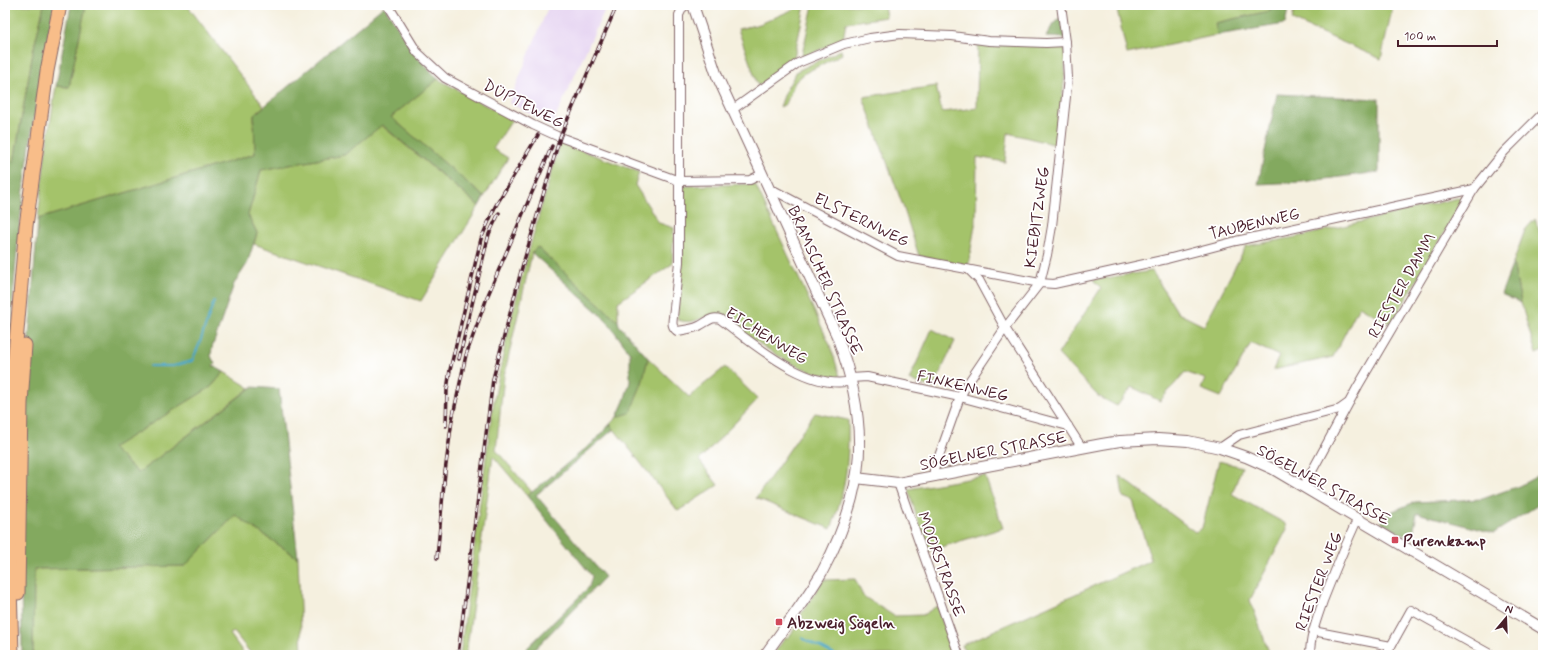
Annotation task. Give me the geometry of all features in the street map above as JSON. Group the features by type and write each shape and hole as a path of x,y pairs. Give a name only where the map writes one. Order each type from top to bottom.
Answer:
{"highway":[{"path":"12,655 8,517 10,413 26,226 47,71 60,5"},
{"path":"18,655 21,403 33,227 42,157 68,5"}],"street":[{"name":"DÜPTEWEG","path":"388,5 417,52 446,78 533,125 680,182"},
{"name":"EICHENWEG","path":"687,5 683,7 679,16 680,182 678,262 672,324 677,331 698,326 710,319 716,318 786,366 807,376 828,382 842,383 851,380"},
{"name":"BRAMSCHER STRASSE","path":"693,5 710,57 732,110 837,336 851,380 856,402 860,437 856,478 849,509 840,534 810,592 765,655"},
{"name":"KIEBITZWEG","path":"934,477 934,470 960,398 966,386 1005,328 1040,283 1052,226 1068,78 1066,42 1061,5"},
{"path":"732,110 798,63 844,44 870,38 900,34 952,36 989,41 1046,43 1066,42"},
{"name":"RIESTER DAMM","path":"1304,486 1349,403 1474,189 1504,152 1543,113"},
{"path":"680,182 750,180 762,174"},
{"name":"TAUBENWEG","path":"1040,283 1054,284 1166,259 1236,241 1474,189"},
{"name":"ELSTERNWEG","path":"770,192 775,191 898,256 1040,283"},
{"path":"968,269 979,280 1005,328 1082,448"},
{"name":"FINKENWEG","path":"851,380 867,377 960,398 1068,426"},
{"path":"1220,448 1239,435 1340,410 1349,403"},
{"name":"SÖGELNER STRASSE","path":"856,478 898,483 1120,441 1158,439 1188,441 1220,448 1266,466 1304,486 1543,629"},
{"name":"MOORSTRASSE","path":"898,483 959,655"},
{"name":"RIESTER WEG","path":"1310,655 1310,643 1313,631 1337,565 1358,518"},
{"path":"1386,655 1411,610 1492,655"},
{"path":"1313,631 1391,646"}],"shaded area":[{"path":"549,5 607,5 552,125 509,103"}],"green space":[{"path":"5,5 44,5 33,52 14,162 5,157"},
{"path":"44,5 54,5 32,130 18,238 11,334 5,463 5,157 14,162 33,52"},
{"path":"71,5 86,5 69,87 56,86"},
{"path":"86,5 187,5 264,106 254,115 255,154 38,219 45,156 56,86 69,87"},
{"path":"795,5 805,5 793,63 758,86 738,29 760,24 794,9"},
{"path":"813,5 884,5 886,17 846,23 843,40 805,56 802,55"},
{"path":"1116,5 1270,5 1270,11 1216,23 1217,35 1127,54"},
{"path":"1270,5 1289,5 1285,24 1217,35 1215,23 1270,11"},
{"path":"1295,5 1393,5 1381,59 1292,20"},
{"path":"384,6 415,54 438,79 391,117 484,197 479,206 382,125 344,155 261,170 248,215 257,233 247,264 234,284 212,348 211,356 215,364 213,366 224,372 211,387 112,448 138,473 252,387 279,389 298,558 235,515 185,566 34,569 33,655 22,655 21,570 25,389 38,219 255,154 254,115"},
{"path":"1061,17 1065,38 1046,37 1053,24"},
{"path":"978,41 1065,44 1065,74 1057,145 1008,133 1005,162 977,157 976,219 968,267 919,256 903,206 863,97 936,86 942,112 977,108"},
{"path":"841,50 842,54 805,73 795,82 786,104 780,107 786,90 797,71"},
{"path":"438,79 512,120 493,149 508,158 484,197 391,117"},
{"path":"1277,94 1379,99 1379,172 1302,182 1258,184"},
{"path":"381,125 479,206 421,301 254,244 257,233 248,215 261,170 344,155"},
{"path":"561,141 579,146 578,149 639,172 635,185 659,223 674,228 672,264 618,302 618,321 537,248 532,253 504,376 496,450 532,492 527,496 493,456 466,655 460,655 492,412 498,377 522,275"},
{"path":"755,184 830,345 840,376 807,370 792,363 762,345 720,315 709,316 689,322 678,320 677,317 682,262 684,186"},
{"path":"1466,196 1391,324 1359,306 1333,357 1273,370 1279,356 1251,343 1221,397 1201,389 1205,379 1185,372 1160,401 1132,387 1117,406 1098,396 1058,354 1101,288 1093,280 1152,271 1178,313 1204,326 1246,246 1307,235"},
{"path":"1535,219 1543,241 1543,351 1536,354 1521,303 1513,263 1525,230"},
{"path":"537,247 618,321 619,325 648,358 642,383 630,413 617,417 630,382 630,353 606,320 532,253"},
{"path":"1513,263 1521,303 1501,294"},
{"path":"932,329 955,341 933,388 909,380"},
{"path":"648,358 689,397 725,367 758,399 699,460 718,485 678,511 610,424 617,417 630,412 642,383"},
{"path":"224,372 250,388 138,473 111,448 211,387"},
{"path":"815,413 848,420 846,475 831,529 756,498"},
{"path":"610,424 614,429 536,495 605,577 529,655 520,655 589,587 592,576 527,496 595,441"},
{"path":"1219,461 1242,467 1232,494 1286,524 1287,529 1250,600 1270,655 1237,655 1236,653 1227,655 966,655 962,645 1151,560 1133,501 1123,497 1120,476 1195,532 1202,528"},
{"path":"1543,473 1543,502 1494,533 1417,513 1412,540 1381,522 1388,513 1415,502 1482,499 1519,486"},
{"path":"985,476 1003,528 928,551 908,489"},
{"path":"235,515 298,558 302,655 252,655 234,632 230,634 245,655 33,655 34,569 185,566"},
{"path":"855,579 863,596 894,616 923,615 937,606 954,655 773,655 785,638 788,638 803,617 800,616 823,580"}],"waterway":[{"path":"150,366 173,366 192,361 214,301"},
{"path":"802,638 835,655"}],"railway":[{"path":"458,655 493,379 521,271 560,137 617,5"},
{"path":"446,426 447,390 450,370 481,239 495,207 538,135"},
{"path":"437,558 445,472 452,420 466,355 488,295 552,146"},
{"path":"459,359 489,234 499,213"}],"place":[{"name":"Purenkamp","path":"1395,540"},
{"name":"Abzweig Sögeln","path":"779,622"}]}
